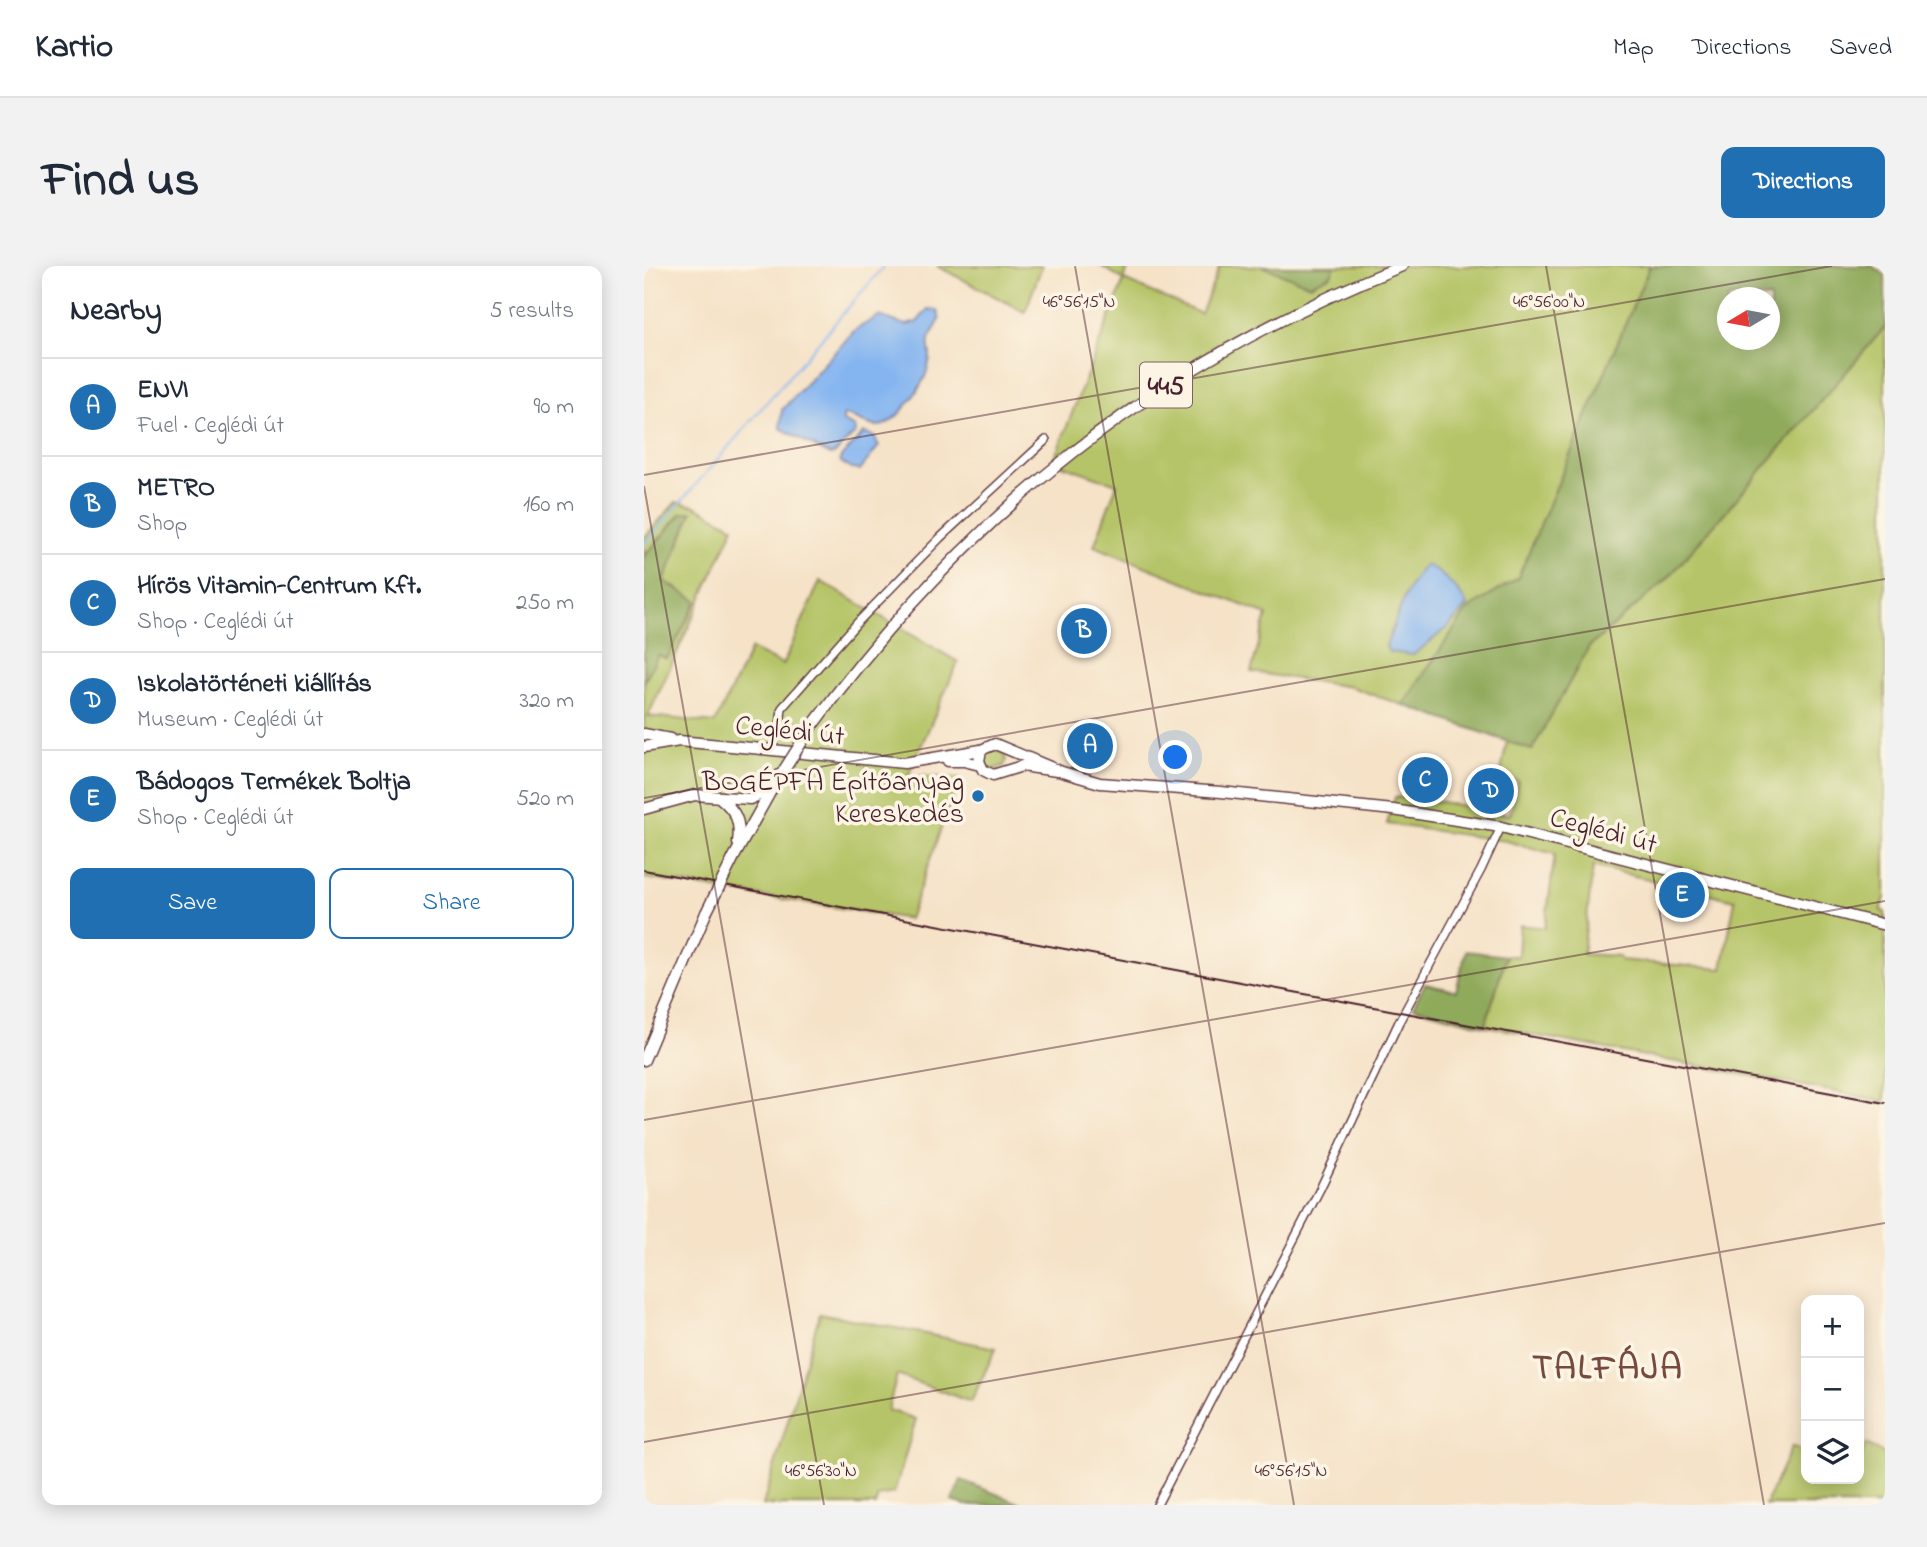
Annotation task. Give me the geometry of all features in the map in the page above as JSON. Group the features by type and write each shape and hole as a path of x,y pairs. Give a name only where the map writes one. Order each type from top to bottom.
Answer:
{"main road":[{"name":"445","path":"644,1059 706,913 757,813 812,726 884,633 918,595 992,520 1083,443 1181,376 1238,342 1318,301 1402,266"},
{"path":"644,734 679,741"},
{"name":"Ceglédi út","path":"644,747 679,741 894,762 964,761 980,765"},
{"path":"992,745 1005,749 1009,759 1005,770 993,775 983,770 980,765 981,750 992,745"},
{"name":"Ceglédi út","path":"1005,749 1057,771 1100,783 1221,792 1392,810 1501,827 1885,925"},
{"name":"Ceglédi út","path":"931,760 981,750"},
{"name":"Ceglédi út","path":"1005,770 1022,766 1057,771"},
{"path":"644,810 695,795 750,799 759,795 783,771"},
{"path":"717,795 757,813"},
{"path":"717,795 732,807 738,818 740,828 736,853"}],"street":[{"path":"780,727 782,708 857,623 940,538 1046,440"},
{"path":"1157,1505 1320,1189 1399,1022 1481,870 1501,827"}],"green space":[{"path":"937,266 1042,266 1025,312"},
{"path":"1101,266 1128,266 1124,280"},
{"path":"1220,266 1262,266 1310,285 1331,275 1335,266 1650,266 1518,578 1467,610 1403,705 1351,687 1251,672 1267,615 1094,546 1117,484 1053,462 1124,280 1201,314"},
{"path":"1262,266 1335,266 1331,275 1310,285"},
{"path":"1650,266 1872,266 1885,275 1885,327 1668,578 1589,647 1532,750 1403,705 1467,610 1518,578"},
{"path":"1885,327 1885,897 1881,911 1885,912 1885,1101 1485,1026 1506,956 1518,956 1520,925 1545,928 1555,854 1506,841 1387,824 1395,797 1437,801 1510,815 1518,781 1500,777 1507,741 1532,750 1589,647 1668,578","holes":["1593,866 1735,900 1722,969 1583,954"]},
{"path":"676,502 695,506 734,527 648,716 715,723 751,649 783,665 820,581 958,662 908,776 959,778 909,919 644,878 644,682 658,654 667,658 697,601 664,581 692,512 680,514 644,557 644,538"},
{"path":"692,512 664,581 697,601 667,659 658,655 644,682 644,557 681,514"},
{"path":"992,748 1004,753 1006,760 1004,766 989,771 982,757"},
{"path":"1466,951 1506,956 1485,1026 1413,1007 1425,984 1456,991"},
{"path":"820,1313 996,1348 971,1402 897,1375 888,1410 916,1419 894,1493 878,1496 875,1505 763,1505"},
{"path":"1866,1444 1885,1454 1885,1505 1765,1505 1792,1446 1801,1450 1801,1484 1864,1484"},
{"path":"961,1480 1024,1505 966,1505 952,1501"}],"water":[{"path":"928,309 936,310 939,318 928,341 930,357 927,371 914,396 892,420 877,426 843,416 843,421 855,427 856,432 830,455 780,428 782,410 855,330 879,316 906,325 917,322"},
{"path":"864,433 874,436 879,446 860,470 852,469 841,462 840,458"},
{"path":"1425,565 1449,582 1467,606 1447,628 1413,655 1389,652 1386,646 1402,603"}],"waterway":[{"path":"644,545 884,266"}],"railway":[{"path":"644,870 1885,1103"}],"place":[{"name":"METRO","path":"1084,631"},
{"name":"ENVI","path":"1090,746"},
{"name":"Hírös Vitamin-Centrum Kft.","path":"1425,780"},
{"name":"Iskolatörténeti kiállítás","path":"1491,791"},
{"name":"BOGÉPFA Építőanyag Kereskedés","path":"978,796"},
{"name":"Bádogos Termékek Boltja","path":"1682,895"}],"district":[{"name":"TALFÁJA","path":"1608,1366"}]}
